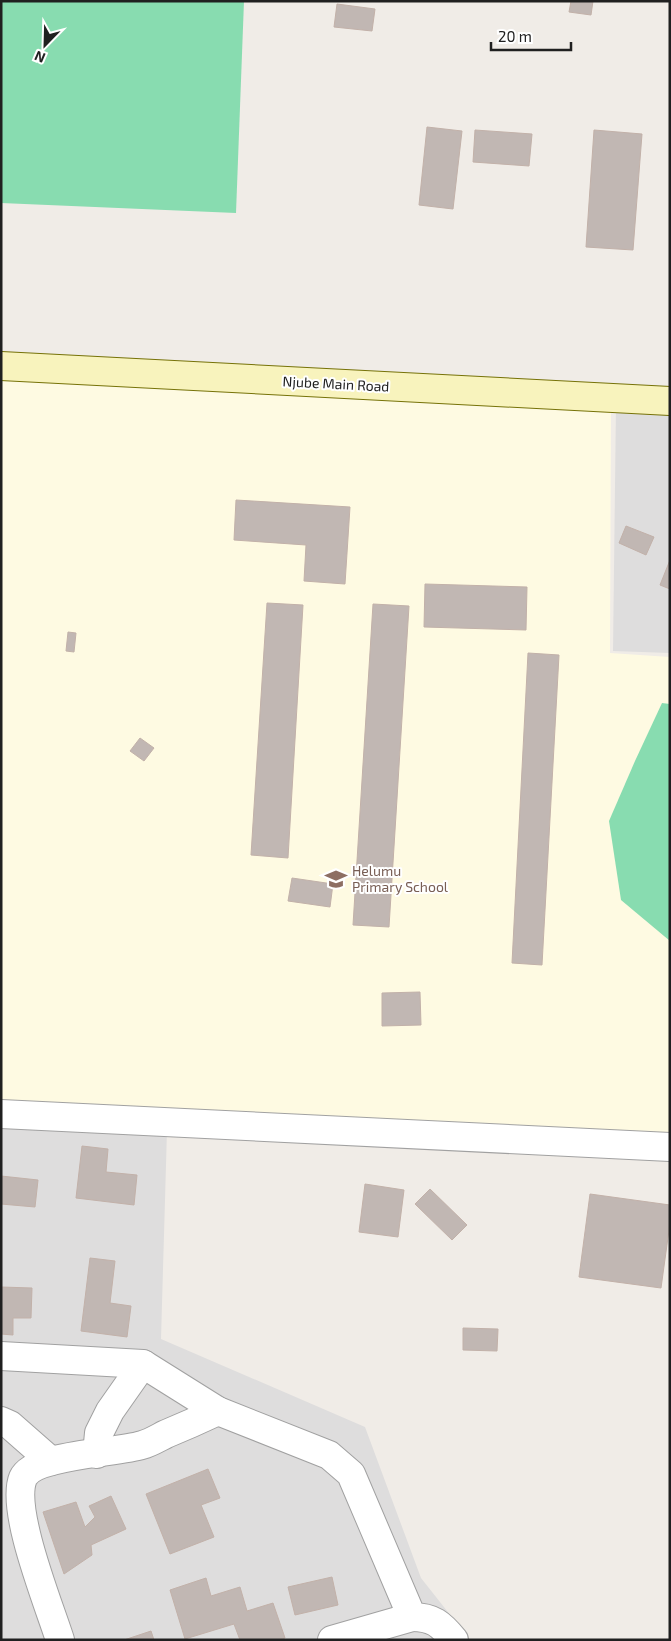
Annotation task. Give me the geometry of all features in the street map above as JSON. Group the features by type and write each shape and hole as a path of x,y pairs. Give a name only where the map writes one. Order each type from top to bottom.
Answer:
{"street":[{"name":"Njube Main Road","path":"1,366 670,401"},
{"path":"1,1114 670,1147"},
{"path":"1,1356 143,1364 218,1411 329,1454 351,1474 412,1617"},
{"path":"97,1454 98,1434 110,1410 143,1364"},
{"path":"60,1640 24,1527 20,1504 24,1478 35,1466 74,1456 97,1454 142,1445 218,1411"},
{"path":"1,1421 10,1425 51,1461"},
{"path":"332,1640 412,1617 427,1617 443,1627 454,1640"}],"shaded area":[{"name":"Helumu Primary School","path":"1,372 611,405 610,653 670,657 670,1139 1,1102"},
{"path":"616,403 670,406 670,653 613,651"},
{"path":"1,1122 167,1130 161,1339 365,1427 421,1578 470,1640 1,1640"}],"green space":[{"path":"1,1 244,1 236,213 1,203"},
{"path":"662,703 670,704 670,941 621,900 609,821"}],"building":[{"path":"571,1 593,1 591,15 569,12"},
{"path":"337,4 375,9 372,31 334,27"},
{"path":"427,127 462,131 453,209 419,205"},
{"path":"475,130 532,134 529,166 473,162"},
{"path":"594,130 642,134 633,250 586,247"},
{"path":"236,500 350,507 345,584 304,581 306,545 234,540"},
{"path":"626,526 654,537 646,555 619,543"},
{"path":"670,560 670,589 660,585"},
{"path":"425,584 527,587 526,630 424,627"},
{"path":"267,603 303,605 288,858 251,855"},
{"path":"373,604 409,606 389,927 353,925"},
{"path":"68,632 76,633 74,652 66,651"},
{"path":"528,653 559,655 542,965 512,963"},
{"path":"140,738 154,748 144,761 130,751"},
{"path":"292,878 333,884 330,907 288,901"},
{"path":"420,992 421,1025 382,1026 382,993"},
{"path":"82,1146 108,1149 106,1172 137,1175 134,1205 76,1198"},
{"path":"1,1176 38,1180 35,1207 1,1204"},
{"path":"365,1184 404,1190 398,1237 359,1232"},
{"path":"430,1189 467,1225 452,1240 415,1204"},
{"path":"590,1194 670,1205 670,1223 661,1288 579,1277"},
{"path":"90,1258 115,1261 110,1303 131,1306 127,1337 81,1331"},
{"path":"1,1287 32,1288 31,1318 13,1318 13,1335 1,1334"},
{"path":"463,1328 498,1329 497,1351 463,1350"},
{"path":"208,1469 220,1498 201,1505 214,1537 170,1554 146,1494"},
{"path":"111,1496 126,1529 91,1545 92,1555 64,1574 43,1512 76,1502 85,1527 95,1517 89,1506"},
{"path":"332,1577 338,1605 295,1615 288,1587"},
{"path":"206,1578 211,1596 240,1587 247,1611 273,1603 285,1638 279,1640 240,1640 234,1624 185,1639 170,1590"},
{"path":"151,1631 154,1640 124,1640"}],"place":[{"name":"Helumu Primary School","path":"336,879"}]}
